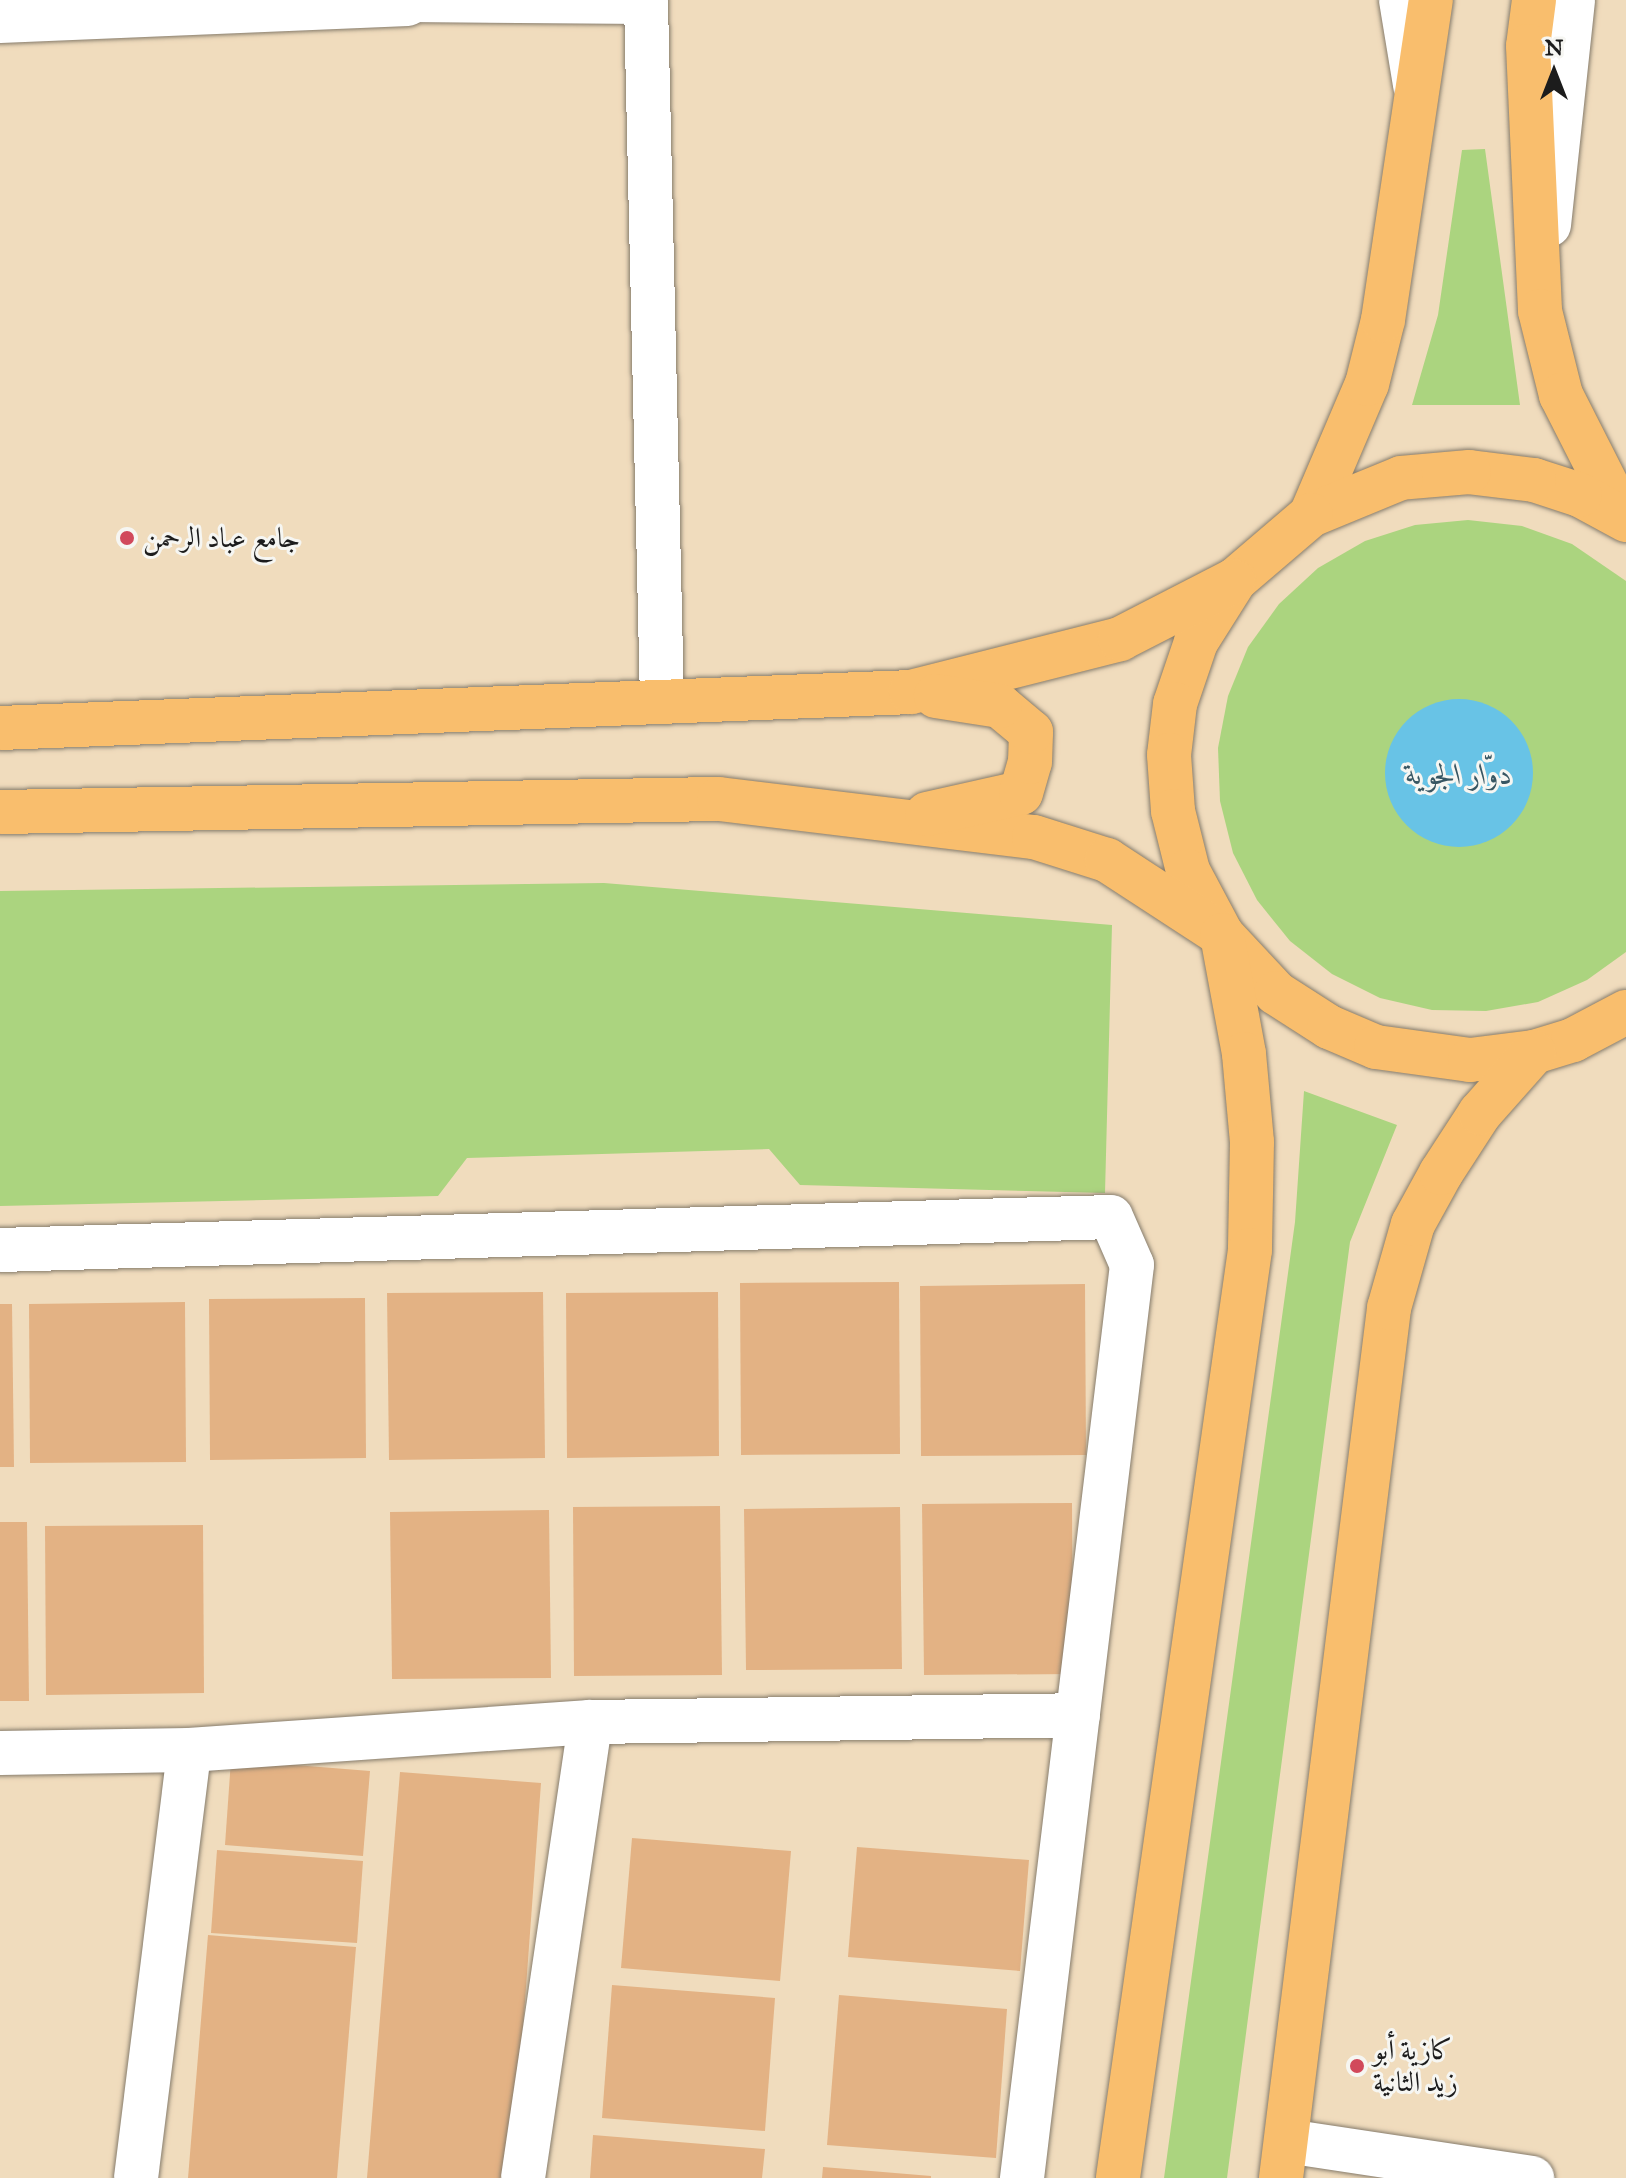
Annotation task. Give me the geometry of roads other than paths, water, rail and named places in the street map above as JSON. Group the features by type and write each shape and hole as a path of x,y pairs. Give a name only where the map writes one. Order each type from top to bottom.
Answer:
{"main road":[{"path":"1311,515 1367,384 1383,320 1431,0"},
{"path":"1534,0 1528,46 1540,311 1561,395 1625,518"},
{"path":"911,692 1120,639 1235,580 1311,515 1401,478 1469,472 1534,480 1625,518"},
{"path":"1118,2178 1250,1250 1248,1098 1222,935 1188,871 1173,811 1169,755 1175,704 1196,642 1235,580"},
{"path":"0,728 911,692 1000,706 1031,732 1030,762 1021,793 898,821"},
{"path":"0,812 719,799 1034,837 1107,860 1222,935 1276,993 1329,1027 1376,1047 1470,1060 1534,1052 1573,1040 1626,1012"},
{"path":"1284,2159 1389,1308 1413,1224 1441,1173 1480,1113 1534,1052"}],"street":[{"path":"1401,0 1416,96"},
{"path":"1540,311 1573,0"},
{"path":"0,21 88,9 408,2 646,2 662,701"},
{"path":"0,1250 1111,1217 1132,1265 1022,2178"},
{"path":"0,1753 189,1750 590,1722 1078,1715"},
{"path":"523,2178 590,1722"},
{"path":"136,2178 189,1750"},
{"path":"1284,2159 1532,2178"}],"water":[{"name":"دوّار الجوية","path":"1459,699 1487,705 1511,721 1527,745 1533,773 1527,801 1511,825 1487,841 1459,847 1431,841 1407,825 1391,801 1385,773 1391,745 1407,721 1431,705"}],"place":[{"name":"جامع عباد الرحمن","path":"127,538"},
{"name":"كازية أبو زيد الثانية","path":"1357,2066"}]}
